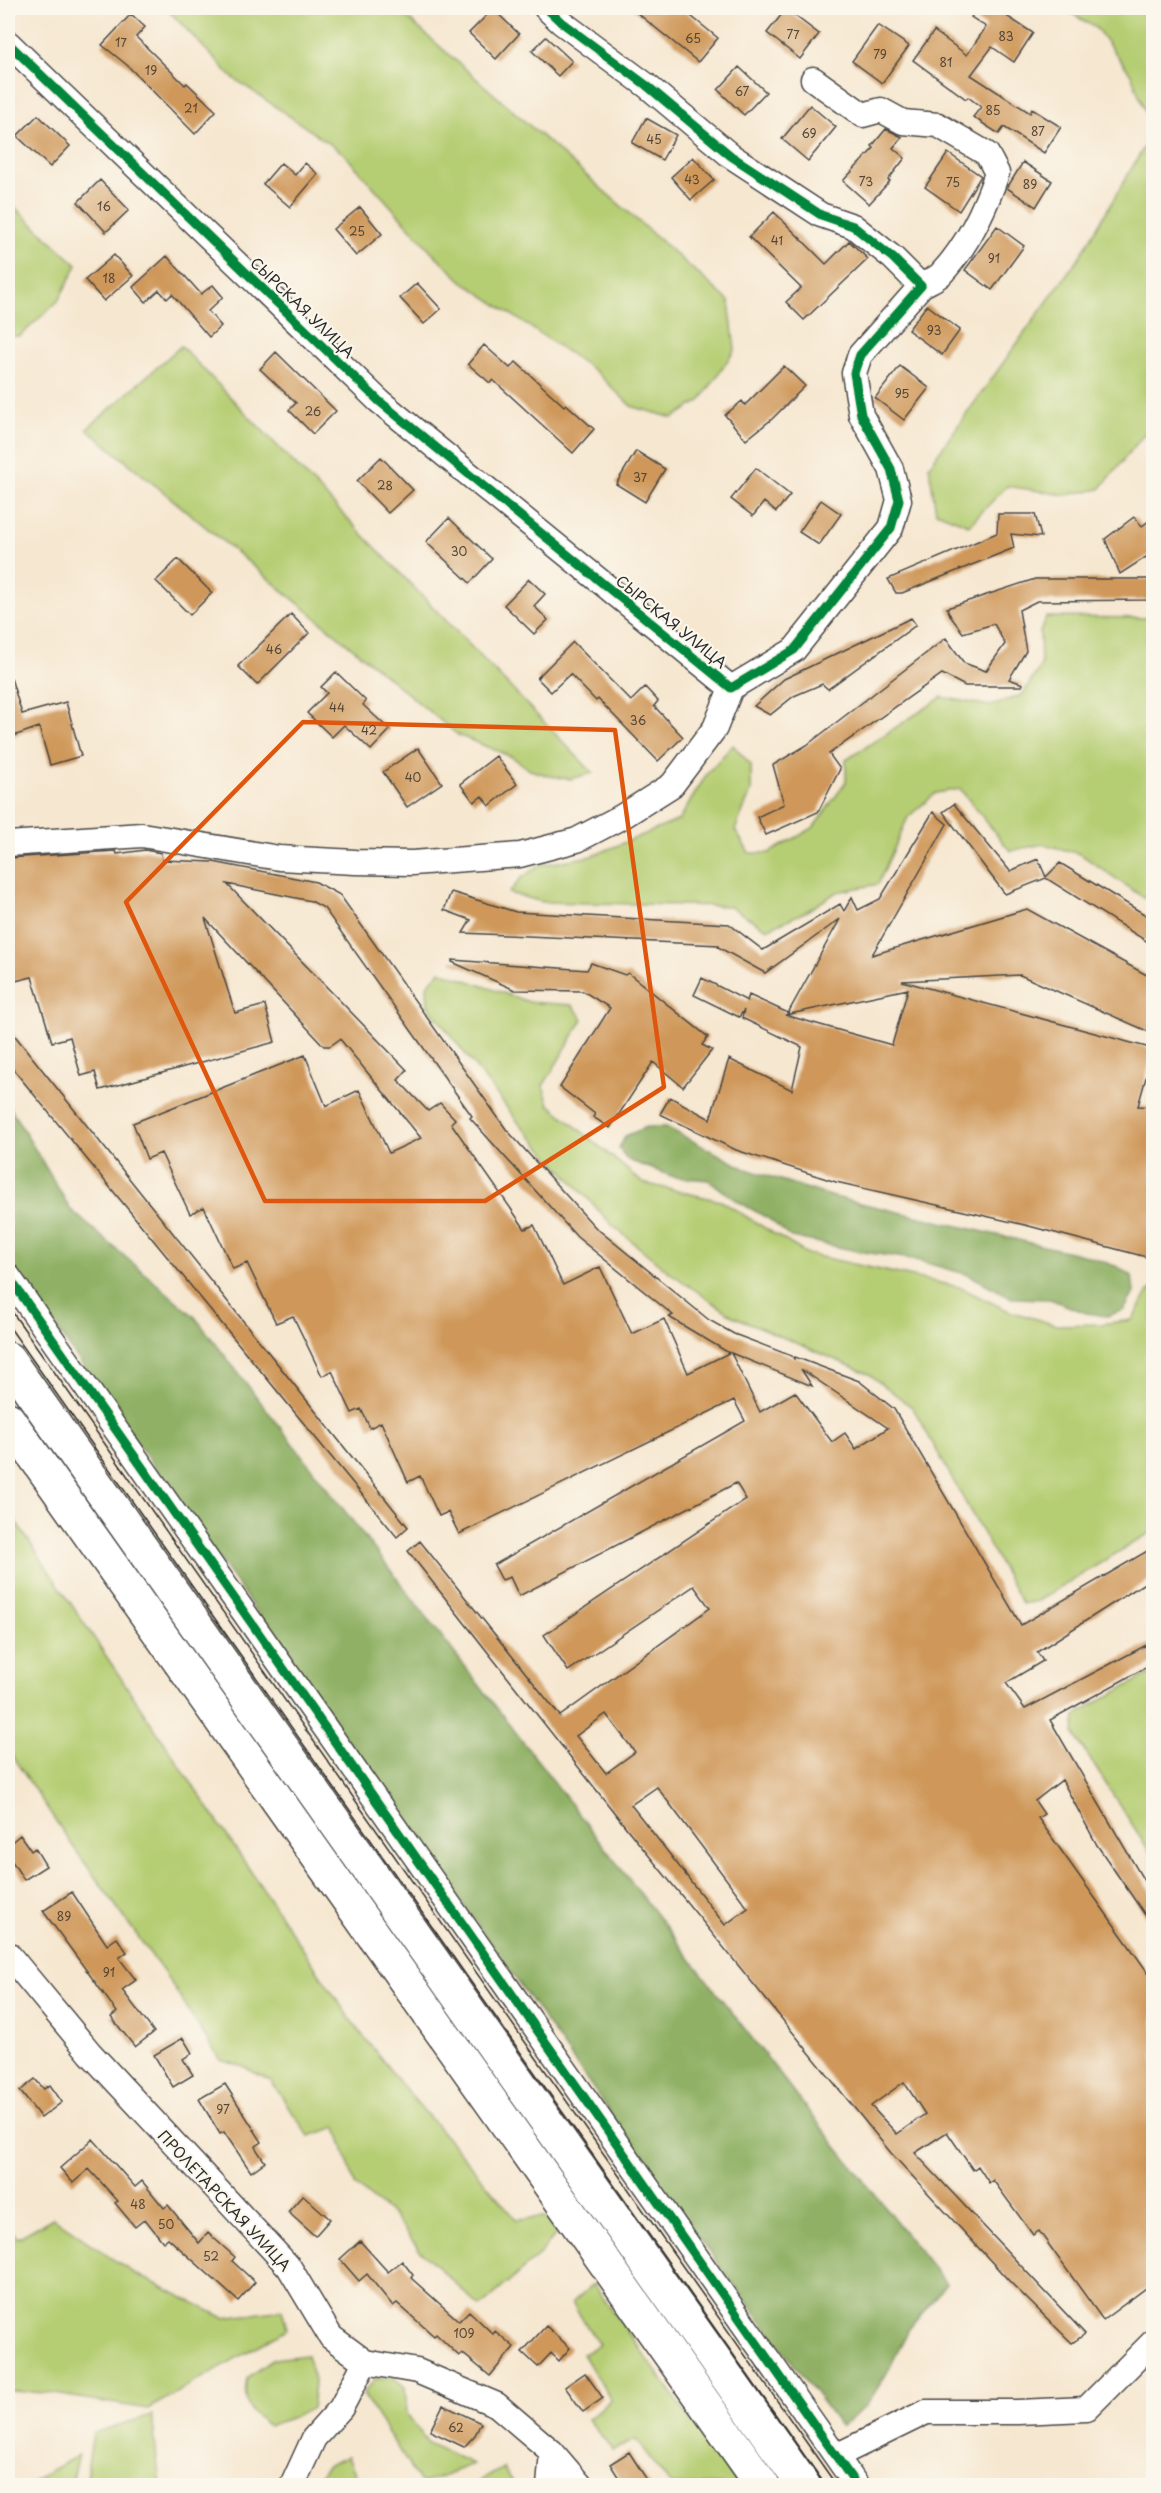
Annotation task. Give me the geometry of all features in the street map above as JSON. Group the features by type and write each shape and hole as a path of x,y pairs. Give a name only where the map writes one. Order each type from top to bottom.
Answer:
{"main road":[{"path":"8,1359 804,2486"},
{"path":"8,1419 763,2486"}],"street":[{"path":"546,8 561,22 646,85 731,156 821,215 853,226 893,258 921,286"},
{"name":"СЫРСКАЯ УЛИЦА","path":"8,42 379,401 731,688 794,650 891,528 899,500 891,469 861,415 854,373 860,355 921,286 939,275 969,235 988,201 998,173 987,154 938,125 903,122 881,110 863,115 813,79"},
{"path":"8,844 142,835 279,858 354,862 412,863 520,855 577,840 623,816 672,784 716,728 731,688"},
{"path":"8,1276 857,2486"},
{"name":"ПРОЛЕТАРСКАЯ УЛИЦА","path":"8,1954 90,2053 289,2266 331,2337 365,2362 417,2371 497,2405 552,2452 581,2486"},
{"path":"836,2456 926,2412 1086,2409 1154,2341"},
{"path":"292,2486 314,2438 341,2408 365,2362"},
{"path":"549,2486 552,2452"}],"highlighted area":[{"path":"303,722 615,730 664,1087 485,1201 265,1201 126,902"}],"green space":[{"path":"166,8 396,8 729,301 735,350 700,401 673,418 631,406 595,371 462,281 432,252 343,153 232,77"},
{"path":"1063,8 1153,8 1153,132 1131,74 1097,29"},
{"path":"1153,132 1153,412 1150,427 1100,489 1065,495 1007,486 969,525 936,512 929,466 1082,253"},
{"path":"8,201 77,265 58,301 20,336 8,336"},
{"path":"181,346 593,773 570,779 550,776 530,770 512,757 458,735 87,429"},
{"path":"1046,617 1153,618 1153,904 1080,854 1043,844 1010,851 960,789 936,793 908,817 878,884 837,892 807,911 767,929 729,906 543,902 509,893 521,878 540,865 592,856 679,820 708,772 733,745 751,765 751,791 735,830 749,853 769,853 813,828 846,782 846,760 942,697 990,706 1022,695 1041,666 1040,632"},
{"path":"440,971 529,1002 572,1005 583,1019 543,1086 549,1104 643,1183 721,1201 807,1254 959,1287 1009,1311 1056,1325 1101,1324 1132,1320 1148,1291 1153,1288 1153,1531 1038,1601 1022,1604 913,1408 869,1374 733,1316 669,1272 612,1225 518,1122 428,1006 427,986"},
{"path":"8,1104 71,1210 195,1317 795,2094 946,2284 909,2329 887,2373 867,2405 841,2427 698,2237 8,1260"},
{"path":"647,1127 666,1127 746,1169 830,1196 1087,1256 1118,1267 1132,1276 1134,1293 1124,1310 1107,1316 1086,1313 1050,1299 1012,1298 969,1275 912,1259 857,1251 791,1237 769,1219 734,1199 709,1180 674,1177 628,1160 619,1149 625,1136"},
{"path":"8,1510 350,2019 401,2084 516,2219 545,2217 558,2232 538,2256 480,2307 419,2249 393,2215 355,2185 337,2127 309,2136 271,2081 242,2066 220,2060 165,1974 72,1845 8,1750"},
{"path":"1153,1672 1153,1857 1074,1734 1076,1716"},
{"path":"53,2218 132,2272 224,2318 282,2310 287,2329 148,2409 48,2393 8,2391 8,2229 18,2238"},
{"path":"593,2284 738,2485 671,2485 636,2440 613,2450 588,2419 611,2400 583,2354 599,2345 572,2303"},
{"path":"307,2355 315,2383 312,2408 269,2426 256,2416 246,2400 247,2378 274,2359"},
{"path":"376,2378 394,2378 405,2387 407,2414 428,2443 473,2464 421,2484 363,2394"},
{"path":"152,2415 160,2485 85,2485 93,2433"},
{"path":"79,2455 71,2485 29,2485 46,2473"},
{"path":"348,2457 360,2485 317,2485 321,2474 328,2466"},
{"path":"503,2468 514,2485 473,2485"}],"building":[{"path":"631,8 681,8 718,38 698,62"},
{"path":"978,8 994,8 1033,33 1014,62 992,47 971,75 1030,113 1032,109 1061,127 1044,153 1004,127 999,134 973,117 981,107 968,97 966,99 913,60 934,31 967,55 986,27 971,17"},
{"path":"493,9 519,34 496,59 469,33"},
{"path":"786,9 819,34 800,59 767,33"},
{"path":"131,14 145,27 136,37 185,85 187,83 216,111 195,134 127,65 102,45"},
{"path":"878,25 909,46 882,83 852,61"},
{"path":"546,37 572,61 558,76 532,51"},
{"path":"739,67 766,92 744,115 718,90"},
{"path":"810,105 836,127 808,161 782,139"},
{"path":"38,115 70,146 50,167 17,136"},
{"path":"646,118 676,135 662,160 632,143"},
{"path":"886,129 902,137 893,148 905,158 888,180 890,181 869,204 843,181 874,148 872,146"},
{"path":"948,153 981,176 959,211 925,187"},
{"path":"693,157 714,180 691,200 671,177"},
{"path":"1023,162 1052,181 1036,207 1007,188"},
{"path":"281,163 295,175 305,163 318,174 290,207 263,184"},
{"path":"100,180 129,210 106,232 78,202"},
{"path":"360,207 382,234 356,256 333,229"},
{"path":"774,212 826,264 849,241 868,259 804,320 786,302 801,288 749,237"},
{"path":"997,226 1024,246 992,290 965,270"},
{"path":"114,255 133,276 104,301 85,280"},
{"path":"167,256 201,294 213,285 223,297 208,311 221,326 209,337 172,294 167,299 159,290 146,302 133,287"},
{"path":"417,283 441,309 424,324 400,298"},
{"path":"927,305 960,330 942,355 908,330"},
{"path":"484,345 510,368 516,362 564,406 566,404 594,429 573,453 493,380 490,383 468,364"},
{"path":"276,352 336,411 313,434 289,410 296,403 260,369"},
{"path":"784,366 805,386 772,419 746,440 725,415 742,401 745,405"},
{"path":"900,366 929,388 904,420 875,398"},
{"path":"636,451 665,469 645,502 616,484"},
{"path":"381,457 413,490 388,513 357,481"},
{"path":"756,468 790,495 776,512 764,502 753,516 731,499"},
{"path":"821,500 841,514 819,545 799,532"},
{"path":"998,514 1035,514 1041,537 1011,534 1014,548 902,593 896,593 888,579 997,533"},
{"path":"1134,517 1142,526 1154,517 1154,552 1120,574 1105,539"},
{"path":"449,518 492,559 470,583 426,542"},
{"path":"178,559 212,593 190,615 156,581"},
{"path":"529,579 545,594 534,606 548,620 534,634 504,605"},
{"path":"1035,579 1154,579 1154,600 1037,601 1019,610 1026,651 1009,679 1023,684 1022,686 965,686 942,674 829,754 840,769 818,812 766,835 757,817 784,804 773,765 807,745 946,638 964,663 986,671 1005,644 994,624 963,633 947,608"},
{"path":"291,614 309,633 257,685 238,666"},
{"path":"911,618 916,625 828,689 822,684 794,696 770,715 754,706 784,679"},
{"path":"573,642 631,701 645,687 658,701 654,706 683,737 658,761 598,699 596,701 570,674 551,692 537,678"},
{"path":"336,672 366,701 363,705 390,730 371,750 344,725 332,737 307,713 327,693 321,687"},
{"path":"11,678 22,714 66,702 81,756 50,765 39,727 8,738 8,679"},
{"path":"418,748 442,783 407,807 383,772"},
{"path":"496,756 517,784 489,806 482,796 474,802 460,784"},
{"path":"954,804 1010,871 1038,859 1046,877 1060,863 1154,920 1154,946 1046,878 1005,894 943,812"},
{"path":"933,812 947,824 872,955 1027,909 1154,979 1154,1034 1020,975 902,981 1154,1049 1138,1106 1154,1107 1154,1259 1025,1225 836,1182 736,1150 660,1114 670,1097 710,1119 729,1059 792,1090 802,1047 742,1018 744,1010 739,1017 694,995 702,978 747,1001 749,995 788,1013 840,919 765,973 718,947 719,945 463,933 471,920 444,910 451,892 516,912 729,924 763,950 840,904 844,911 852,897 858,910 880,899","holes":["908,989 892,1045 785,1015"]},
{"path":"145,850 161,853 162,860 213,862 316,882 340,895 506,1129 595,1227 709,1320 734,1334 792,1356 794,1359 795,1357 859,1381 894,1409 1021,1625 1154,1547 1154,1577 1037,1652 1043,1661 1006,1683 1025,1709 1154,1641 1154,1663 1050,1720 1154,1898 1154,1928 1097,1845 1062,1780 1035,1801 1044,1814 1038,1818 1154,1981 1154,2282 1103,2320 1039,2231 1033,2235 993,2180 989,2183 978,2166 973,2170 947,2132 915,2153 1085,2334 1072,2343 1011,2283 891,2153 628,1830 408,1551 420,1541 560,1716 710,1608 694,1586 568,1671 544,1635 746,1499 736,1483 519,1596 510,1577 502,1580 494,1565 745,1421 734,1400 459,1534 448,1512 439,1516 420,1476 408,1482 381,1422 370,1428 361,1409 352,1413 332,1371 322,1376 293,1316 276,1323 247,1263 233,1269 204,1207 190,1214 161,1153 147,1159 133,1123 305,1055 326,1106 359,1090 389,1153 421,1138 340,1039 330,1046 324,1046 205,918 235,1013 265,1005 275,1042 100,1090 95,1072 81,1076 70,1037 52,1042 32,977 11,982 8,958 8,858 116,851 117,854","holes":["227,884 311,901 324,908 472,1116 470,1118 577,1237 673,1315 669,1317 729,1353 688,1373 664,1319 632,1334 600,1267 563,1285 534,1225 525,1229 451,1123 455,1119 440,1103 428,1111 398,1080 407,1070","731,1353 812,1386 801,1369 888,1428 856,1449 845,1433 832,1442 795,1392 760,1412","606,1714 635,1752 606,1773 576,1736","657,1787 748,1908 725,1925 631,1805","904,2082 925,2114 897,2134 871,2106"]},
{"path":"452,960 587,970 591,963 625,975 628,973 708,1037 702,1045 712,1050 683,1087 653,1062 610,1128 593,1117 595,1114 560,1087 610,1008 583,991 515,990 452,962"},
{"path":"8,1027 408,1527 397,1537 8,1063"},
{"path":"20,1835 31,1851 35,1848 46,1866 24,1880 8,1855 8,1845"},
{"path":"72,1892 107,1945 117,1938 127,1952 119,1958 136,1980 122,1990 154,2032 135,2047 111,2017 117,2012 43,1911"},
{"path":"183,2038 192,2053 183,2059 193,2075 173,2087 154,2055"},
{"path":"35,2079 44,2089 50,2085 62,2102 41,2118 20,2091"},
{"path":"225,2084 262,2142 255,2147 265,2162 251,2172 224,2132 220,2134 199,2099"},
{"path":"93,2139 135,2187 142,2181 164,2208 168,2205 199,2243 208,2233 235,2257 232,2261 255,2282 238,2301 168,2238 163,2242 145,2219 135,2227 115,2203 118,2201 89,2169 73,2183 60,2168"},
{"path":"303,2195 330,2219 315,2236 288,2212"},
{"path":"360,2241 388,2272 402,2261 413,2275 411,2278 459,2321 469,2311 493,2334 495,2331 514,2347 490,2376 462,2353 459,2356 397,2303 393,2306 367,2274 359,2281 340,2259"},
{"path":"546,2326 570,2348 559,2361 551,2353 538,2367 522,2352"},
{"path":"585,2373 603,2398 583,2412 565,2387"},
{"path":"443,2405 481,2423 475,2435 464,2447 430,2431"},
{"path":"629,2452 651,2486 624,2486 610,2464"}],"tram line":[{"path":"8,1306 837,2486"},
{"path":"8,1325 826,2486"}],"cycle path":[{"path":"8,43 379,401 731,688 794,650 891,528 899,500 891,469 861,415 854,373 860,355 921,286 893,258 853,226 821,215 731,156 646,85 561,22 546,8"},
{"path":"8,1276 857,2486"}]}
